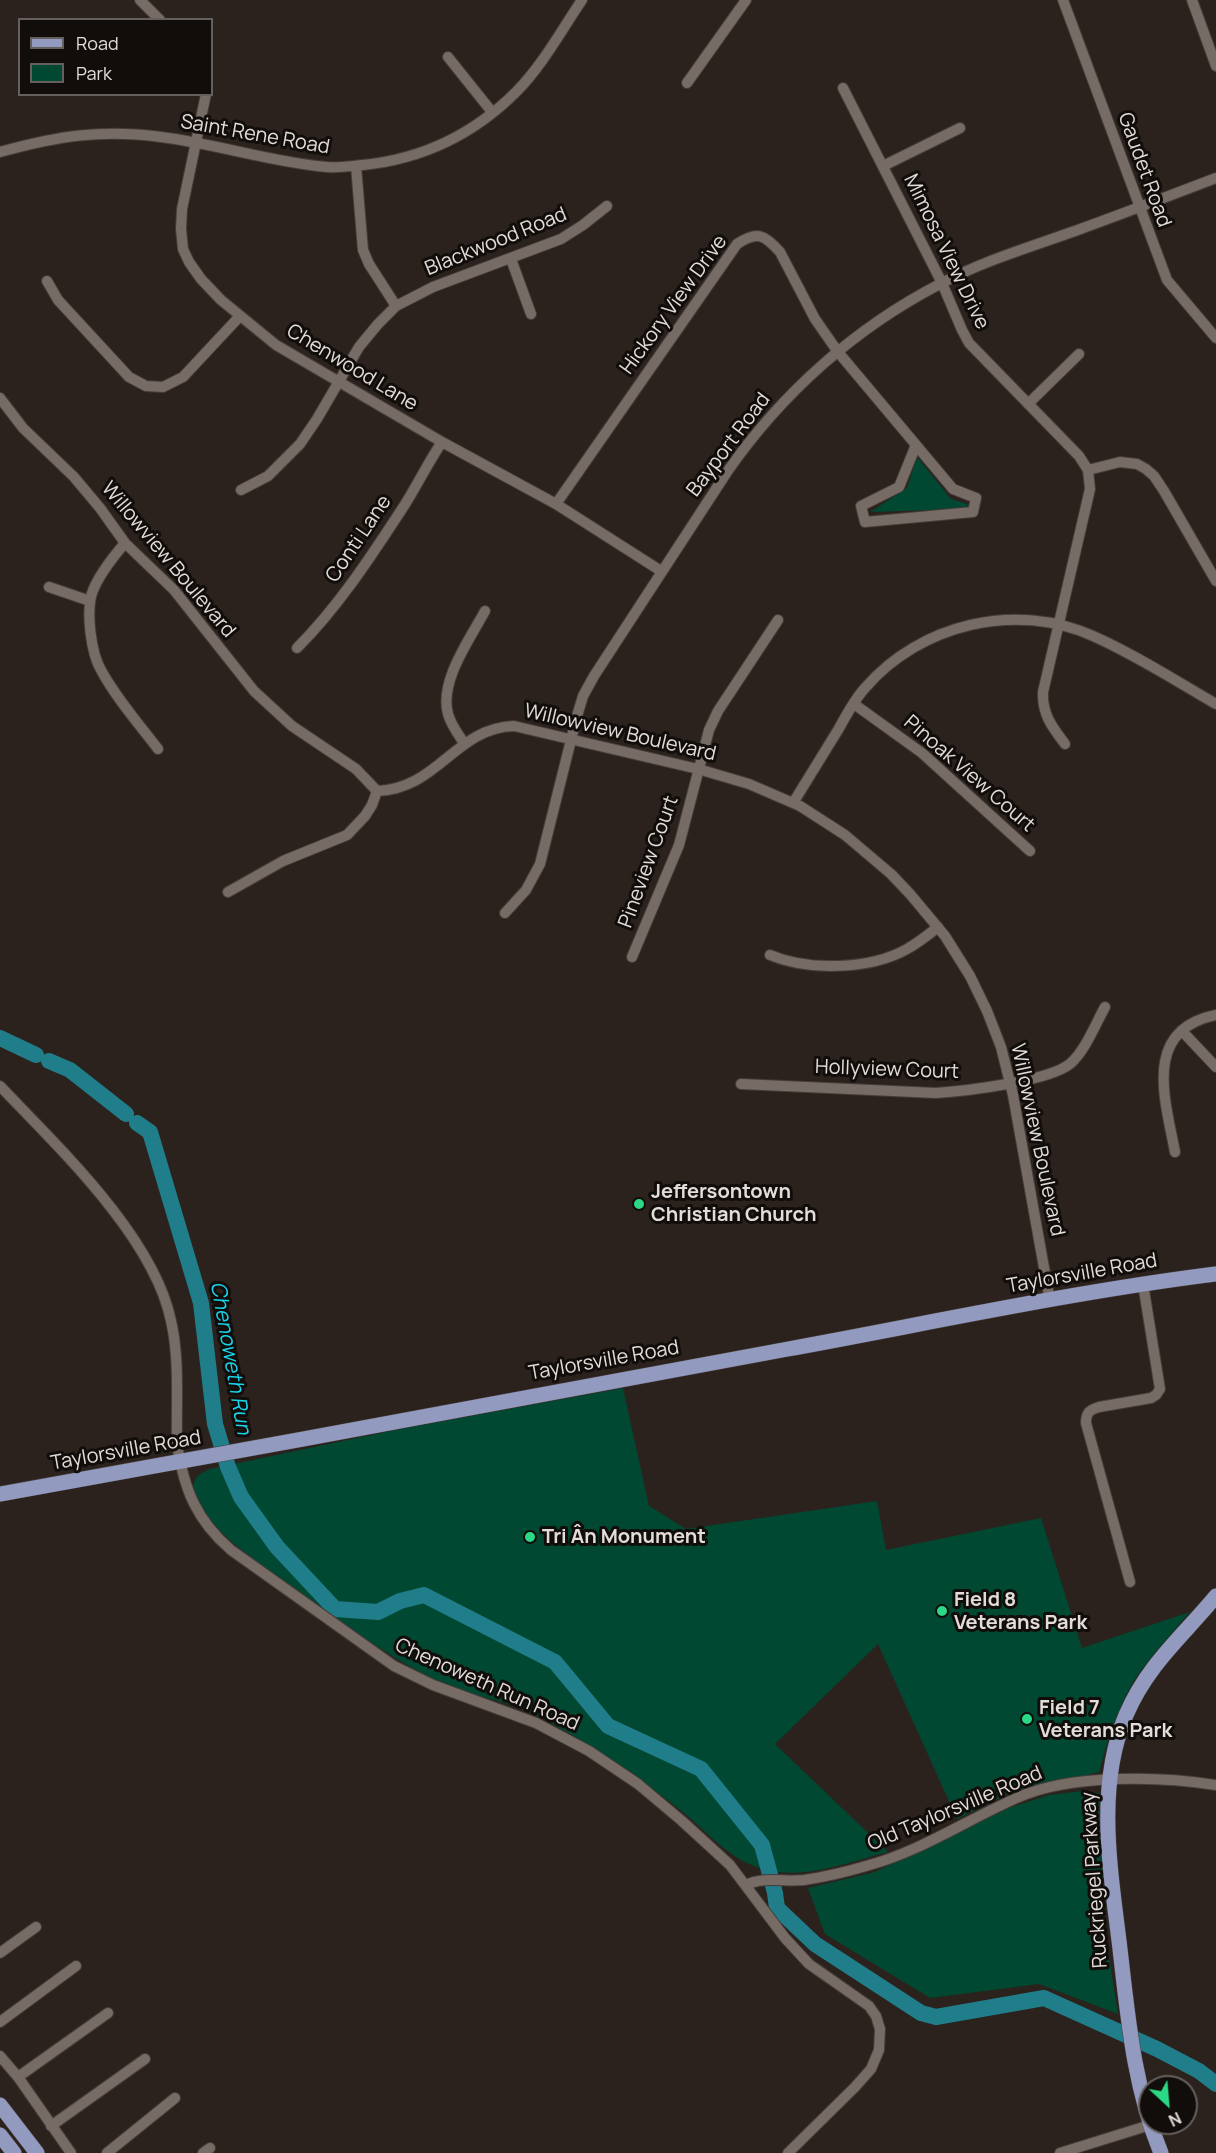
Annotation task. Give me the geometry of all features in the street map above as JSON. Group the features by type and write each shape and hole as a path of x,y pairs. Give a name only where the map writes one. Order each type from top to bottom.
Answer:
{"main road":[{"name":"Taylorsville Road","path":"0,1494 1143,1284 1216,1274"},
{"name":"Ruckriegel Parkway","path":"1138,2075 1129,2026 1109,1837 1109,1780 1116,1744 1125,1717 1139,1688 1156,1662 1216,1596"},
{"path":"0,2105 37,2153"},
{"path":"0,2135 14,2153"},
{"name":"Ruckriegel Parkway","path":"1154,2135 1161,2153"}],"street":[{"path":"140,0 158,18"},
{"name":"Saint Rene Road","path":"0,152 55,138 84,134 144,135 330,167 386,163 435,148 470,129 515,93 531,74 582,0"},
{"path":"687,83 746,0"},
{"name":"Gaudet Road","path":"1063,0 1167,280 1216,338"},
{"path":"1192,0 1214,52 1216,66"},
{"path":"448,57 492,112"},
{"name":"Mimosa View Drive","path":"843,88 942,283 969,343 1078,456 1088,470"},
{"name":"Chenwood Lane","path":"206,96 181,229 183,249 201,279 240,316 276,345 338,383 556,504 661,572"},
{"path":"883,166 960,128"},
{"path":"356,166 363,250 369,264 396,306"},
{"name":"Bayport Road","path":"505,913 526,890 540,864 583,696 661,572 751,440 783,402 838,352 894,310 942,283 995,259 1216,178"},
{"name":"Blackwood Road","path":"338,383 367,337 396,306 433,287 561,239 584,225 607,206"},
{"name":"Hickory View Drive","path":"556,504 737,244 747,238 760,235 780,252 815,319 838,352 953,489 976,498 973,512 865,522 861,506 899,488 916,445"},
{"path":"511,259 531,314"},
{"path":"47,281 58,300 129,377 146,387 163,387 183,377 240,316"},
{"path":"1028,404 1080,354"},
{"path":"241,490 268,476 300,444 338,383"},
{"name":"Willowview Boulevard","path":"0,398 23,428 74,477 125,543 174,590 254,691 292,726 357,769 377,791 398,788 423,778 464,743 491,729 504,726 526,728 749,783 793,803 845,835 871,856 910,894 938,927 970,976 987,1011 1001,1047 1010,1082 1050,1301"},
{"name":"Conti Lane","path":"297,648 317,628 340,599 402,508 442,442"},
{"path":"1065,744 1047,719 1042,701 1090,489 1088,470 1120,462 1137,464 1146,469 1164,491 1216,581"},
{"path":"125,543 100,578 90,601 93,646 101,671 158,749"},
{"path":"49,587 90,601"},
{"path":"464,743 448,714 447,688 454,670 486,611"},
{"name":"Pineview Court","path":"632,957 679,844 698,769 718,711 778,620"},
{"path":"793,803 863,690 882,670 907,652 934,637 969,625 998,620 1022,620 1059,625 1093,636 1216,705"},
{"name":"Pinoak View Court","path":"854,704 922,753 1030,851"},
{"path":"228,892 283,861 347,835 365,816 377,791"},
{"path":"770,955 795,964 846,966 872,962 906,950 938,927"},
{"name":"Hollyview Court","path":"741,1084 936,1093 968,1091 1052,1073 1070,1064 1105,1007"},
{"path":"1175,1152 1164,1093 1163,1065 1172,1042 1182,1031 1192,1024 1216,1015"},
{"path":"1182,1031 1216,1067"},
{"name":"Chenoweth Run Road","path":"0,1086 119,1218 151,1268 168,1307 174,1338 177,1444 180,1462 189,1494 199,1516 216,1537 394,1666 433,1684 536,1723 610,1764 676,1815 730,1865 785,1938 809,1964 869,2006 876,2016 880,2029 879,2050 875,2061 865,2077 788,2153"},
{"path":"1130,1582 1086,1416 1091,1409 1151,1398 1160,1389 1143,1284"},
{"name":"Old Taylorsville Road","path":"746,1885 766,1879 791,1881 868,1866 893,1857 1042,1788 1073,1782 1109,1780 1186,1781 1216,1785"},
{"path":"0,1953 36,1927"},
{"path":"0,2022 76,1966"},
{"path":"18,2077 108,2013"},
{"path":"0,2056 18,2077 71,2153"},
{"path":"51,2126 145,2059"},
{"path":"107,2153 175,2098"},
{"path":"1060,2153 1138,2129"}],"green space":[{"path":"917,457 951,499 967,504 967,509 870,512 907,488"},
{"path":"623,1388 649,1506 686,1529 877,1501 886,1550 1041,1518 1082,1648 1190,1612 1142,1669 1127,1693 1099,1772 1010,1793 957,1819 878,1644 775,1744 888,1852 808,1872 776,1872 760,1868 727,1851 639,1778 560,1728 524,1710 438,1681 374,1644 240,1549 205,1514 195,1498 196,1478 210,1469 395,1430"},
{"path":"1082,1791 1100,1793 1107,1944 1118,2014 1039,1984 930,1998 825,1934 808,1888 875,1872 1009,1808 1049,1795"}],"waterway":[{"name":"Chenoweth Run","path":"0,1038 36,1055"},
{"name":"Chenoweth Run","path":"49,1061 70,1070 126,1114"},
{"name":"Chenoweth Run","path":"137,1123 150,1132 201,1303 215,1424 228,1467 241,1497 277,1547 335,1609 378,1612 400,1601 424,1595 555,1662 608,1726 701,1769 762,1845 777,1908 815,1944 921,2013 936,2017 1044,1998 1157,2049 1199,2071 1216,2084"}],"place":[{"name":"Jeffersontown Christian Church","path":"639,1204"},
{"name":"Tri Ân Monument","path":"530,1537"},
{"name":"Field 8 Veterans Park","path":"942,1611"},
{"name":"Field 7 Veterans Park","path":"1027,1719"}]}
